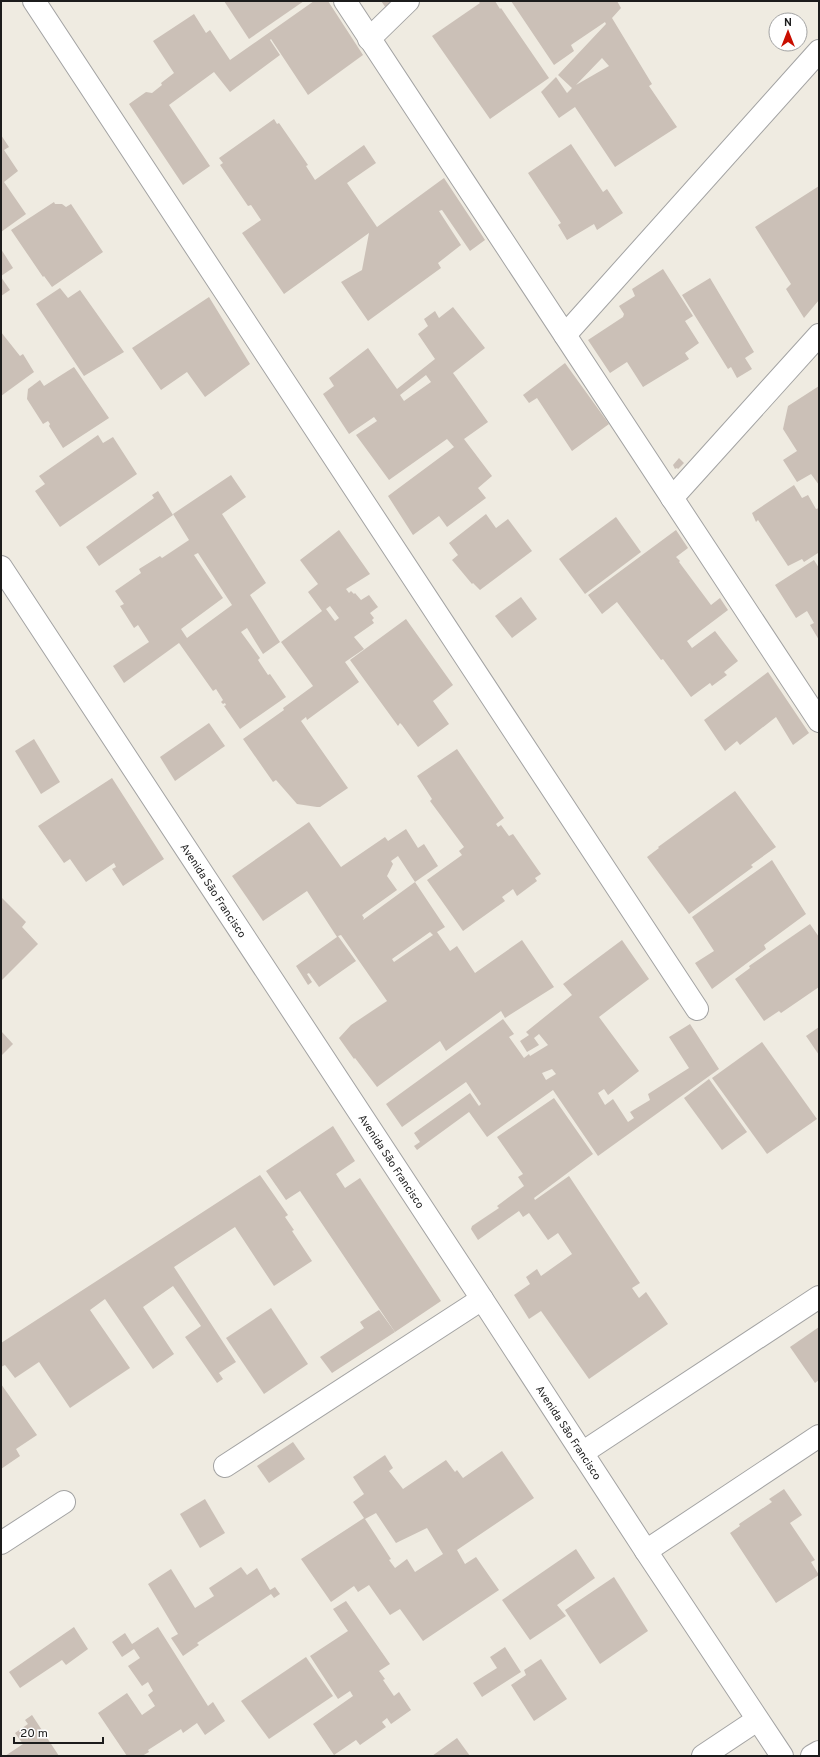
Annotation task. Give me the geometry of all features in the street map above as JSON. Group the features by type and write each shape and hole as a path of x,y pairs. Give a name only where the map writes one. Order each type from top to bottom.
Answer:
{"street":[{"path":"34,1 697,1009"},
{"path":"345,1 819,721"},
{"path":"369,39 408,1"},
{"path":"565,335 819,51"},
{"path":"672,498 819,335"},
{"name":"Avenida São Francisco","path":"1,567 782,1756"},
{"path":"582,1453 819,1297"},
{"path":"225,1466 482,1299"},
{"path":"646,1551 819,1436"},
{"path":"1,1543 64,1502"},
{"path":"703,1756 757,1720"},
{"path":"812,1756 819,1752"}],"building":[{"path":"224,1 304,1 249,39"},
{"path":"314,1 328,1 363,55 308,95 271,39 270,40 280,55 230,92 214,72 169,105 210,166 183,185 129,104 146,92 152,93 162,85 161,83 174,73 153,41 194,14 206,33 210,30 230,60"},
{"path":"381,1 394,1 386,8"},
{"path":"478,1 495,1 549,78 490,119 432,36 480,3"},
{"path":"511,1 617,1 621,8 612,18 652,84 649,86 677,127 615,167 575,107 559,118 541,92 556,77 567,93 572,88 558,75 606,24 605,22 571,45 574,51 554,65","holes":["602,58 609,66 576,85"]},
{"path":"274,119 277,124 279,123 308,165 306,166 315,180 364,145 376,163 347,183 377,227 444,178 485,240 470,251 442,210 439,211 461,245 438,263 441,268 368,321 341,282 362,270 369,233 284,294 242,233 261,220 251,205 248,206 220,165 223,163 219,158"},
{"path":"1,135 9,147 4,150 18,171 4,182 26,214 1,232"},
{"path":"571,144 603,192 607,189 623,213 597,230 594,224 567,240 558,225 561,223 528,173"},
{"path":"819,186 819,300 804,318 786,289 791,284 755,227"},
{"path":"54,202 55,204 62,204 66,207 71,204 103,252 52,287 44,276 43,277 11,230"},
{"path":"1,249 13,268 1,276"},
{"path":"663,269 693,316 685,321 699,343 685,353 689,359 643,387 627,362 610,373 588,340 623,317 624,314 619,306 635,296 632,289"},
{"path":"1,277 10,290 1,296"},
{"path":"710,278 754,352 745,358 752,369 737,378 731,367 728,369 682,295"},
{"path":"60,288 68,298 80,290 124,352 84,376 36,304"},
{"path":"209,297 250,364 205,397 187,372 161,390 132,348"},
{"path":"453,307 485,348 453,373 488,422 464,439 492,476 478,488 486,498 447,527 439,516 413,535 388,496 454,447 447,439 389,480 356,435 377,421 374,417 349,434 323,394 334,386 329,378 368,348 397,389 435,359 418,334 428,326 424,319 435,311 439,318","holes":["426,375 431,382 404,401 400,395"]},
{"path":"1,332 20,356 23,354 34,372 1,396"},
{"path":"565,363 609,424 572,451 537,398 529,403 523,395"},
{"path":"74,367 109,418 63,448 49,426 50,424 48,421 43,424 27,399 28,389 40,380 44,386"},
{"path":"819,386 819,485 811,474 797,482 783,460 797,451 783,429 788,406"},
{"path":"98,435 103,443 113,437 137,474 60,527 35,491 45,484 39,476"},
{"path":"679,458 684,463 678,469 675,469 673,465"},
{"path":"231,475 246,497 222,514 266,583 250,595 280,642 263,654 247,628 241,632 260,658 258,660 268,675 270,674 286,697 240,729 224,706 226,705 225,703 223,704 221,702 223,700 216,689 213,691 179,643 124,683 113,666 149,642 138,625 134,628 120,606 124,604 115,591 141,573 139,569 160,556 162,558 189,540 173,514","holes":["198,553 232,605 187,638 181,629 223,598 194,555"]},
{"path":"794,485 802,498 808,495 816,509 819,508 819,555 818,553 804,562 802,559 788,566 758,520 756,522 752,513"},
{"path":"158,491 173,515 99,566 86,547 154,498 152,495"},
{"path":"486,514 496,528 508,519 532,551 480,590 473,583 472,584 452,560 458,555 449,543"},
{"path":"616,517 641,552 585,594 559,559"},
{"path":"339,530 370,574 346,589 349,593 351,591 354,594 355,593 361,600 369,595 378,607 370,613 374,618 372,620 374,623 354,637 364,649 345,662 359,682 307,720 306,717 301,721 348,788 320,807 297,804 276,780 273,782 243,739 284,710 283,708 313,686 281,642 322,611 308,592 318,584 300,560","holes":["330,606 339,618 335,621 326,609"]},
{"path":"676,530 688,548 676,557 680,561 679,562 711,605 720,598 728,610 687,641 692,648 715,631 738,661 724,672 727,675 712,686 710,683 691,697 663,659 661,660 617,602 602,614 588,595"},
{"path":"814,560 819,568 819,640 810,625 814,623 807,611 796,618 775,585"},
{"path":"521,597 537,619 512,638 495,616"},
{"path":"406,619 453,685 433,701 449,724 418,747 400,723 398,726 350,660"},
{"path":"768,672 809,733 793,745 776,717 740,745 737,741 725,751 704,720"},
{"path":"209,723 225,746 175,781 160,757"},
{"path":"34,739 60,782 41,794 15,751"},
{"path":"457,749 504,818 496,824 498,827 501,825 509,836 513,834 541,874 535,878 537,881 517,896 513,889 502,897 505,901 463,931 427,880 462,855 459,851 464,847 430,801 432,799 417,776"},
{"path":"112,778 164,859 123,886 112,869 116,867 114,863 86,882 70,859 64,863 38,826"},
{"path":"735,791 776,847 751,865 753,867 689,914 647,857 659,848 658,847"},
{"path":"309,822 341,867 385,837 388,841 406,829 418,848 424,844 438,866 415,882 445,927 437,932 450,951 457,946 475,973 522,940 554,987 505,1018 501,1011 446,1051 440,1041 377,1087 339,1038 351,1025 387,1001 341,935 338,936 356,961 319,987 309,973 307,974 312,982 308,985 296,966 337,937 307,891 263,921 232,876","holes":["398,856 415,882 363,920 364,918 362,915 397,890 387,876 393,864 391,861","430,932 433,935 394,962 392,959"]},
{"path":"772,860 806,914 764,945 766,949 712,989 695,963 714,951 692,917"},
{"path":"1,897 26,922 22,927 38,944 1,981"},
{"path":"810,924 819,937 819,987 781,1013 779,1011 764,1021 735,979 750,968 749,966"},
{"path":"622,940 649,979 599,1017 639,1071 608,1095 604,1089 598,1093 605,1105 613,1099 628,1122 634,1118 630,1112 650,1100 648,1094 689,1068 669,1037 690,1024 719,1069 598,1156 553,1090 487,1137 469,1112 417,1150 414,1146 420,1142 414,1133 470,1093 479,1106 481,1104 466,1082 402,1127 386,1104 503,1019 514,1034 509,1037 524,1058 548,1045 539,1034 534,1038 539,1045 527,1052 520,1041 529,1035 526,1032 572,995 563,984","holes":["552,1069 556,1074 546,1080 542,1073"]},
{"path":"819,1027 819,1055 806,1036"},
{"path":"1,1031 13,1044 1,1056"},
{"path":"762,1042 817,1119 767,1154 712,1078"},
{"path":"709,1079 747,1132 722,1150 684,1098"},
{"path":"554,1098 593,1154 534,1198 535,1200 569,1176 640,1283 632,1288 639,1298 646,1292 668,1324 589,1379 541,1311 529,1319 514,1295 530,1284 526,1277 537,1269 541,1276 572,1254 558,1233 548,1240 529,1213 523,1217 519,1211 478,1240 471,1229 472,1226 499,1208 497,1206 524,1186 518,1177 523,1174 497,1137"},
{"path":"333,1126 355,1161 336,1174 345,1188 360,1178 441,1301 395,1332 300,1191 286,1200 266,1171"},
{"path":"260,1175 288,1215 285,1217 294,1230 292,1231 312,1261 274,1286 235,1227 174,1267 236,1362 219,1373 223,1379 217,1383 185,1337 201,1326 173,1286 143,1307 174,1354 153,1369 105,1299 90,1310 130,1368 70,1408 39,1362 15,1378 5,1365 1,1367 1,1343"},
{"path":"271,1308 308,1364 264,1394 226,1338"},
{"path":"379,1310 395,1332 332,1373 320,1357 364,1328 360,1322"},
{"path":"819,1327 819,1380 815,1383 790,1347"},
{"path":"1,1384 37,1435 16,1449 20,1456 1,1469"},
{"path":"293,1442 305,1459 269,1483 257,1466"},
{"path":"502,1451 534,1498 457,1550 465,1564 476,1557 499,1590 423,1641 400,1609 390,1615 369,1585 358,1592 354,1586 331,1602 301,1559 364,1518 353,1502 364,1494 353,1477 385,1455 393,1468 389,1471 403,1489 446,1460 455,1472 457,1470 463,1478","holes":["376,1513 396,1543 427,1528 443,1554 415,1572 407,1559 395,1568 389,1560 391,1559 365,1519"]},
{"path":"784,1489 802,1515 790,1523 815,1560 811,1562 819,1575 776,1603 730,1533 740,1526 739,1524 772,1502 769,1499"},
{"path":"205,1499 225,1533 200,1548 180,1514"},
{"path":"576,1549 595,1578 557,1605 566,1616 530,1640 502,1600"},
{"path":"241,1567 247,1575 257,1568 270,1590 275,1587 280,1594 274,1598 271,1594 197,1643 199,1645 183,1656 171,1638 178,1634 148,1584 171,1569 195,1608 214,1596 209,1588"},
{"path":"614,1577 648,1631 600,1664 565,1610"},
{"path":"346,1601 390,1664 379,1671 385,1679 383,1680 394,1696 399,1692 411,1710 391,1724 387,1718 382,1722 386,1727 360,1745 356,1740 334,1755 313,1724 353,1696 350,1691 338,1699 310,1656 348,1631 333,1609"},
{"path":"74,1627 88,1649 66,1665 62,1660 20,1688 9,1672"},
{"path":"158,1627 208,1706 213,1702 225,1721 205,1735 197,1723 183,1733 181,1729 148,1750 149,1752 142,1756 127,1756 98,1713 127,1693 142,1715 155,1706 148,1695 153,1691 148,1682 142,1686 128,1666 140,1658 134,1649 122,1657 112,1642 125,1633 132,1644"},
{"path":"505,1647 521,1672 482,1697 473,1683 497,1668 490,1657"},
{"path":"306,1657 333,1696 269,1739 241,1701"},
{"path":"541,1659 567,1699 534,1721 511,1685 526,1675 524,1670"},
{"path":"32,1715 59,1756 5,1756 23,1744 15,1733 28,1724 25,1720"},
{"path":"457,1738 470,1756 432,1756"}]}
